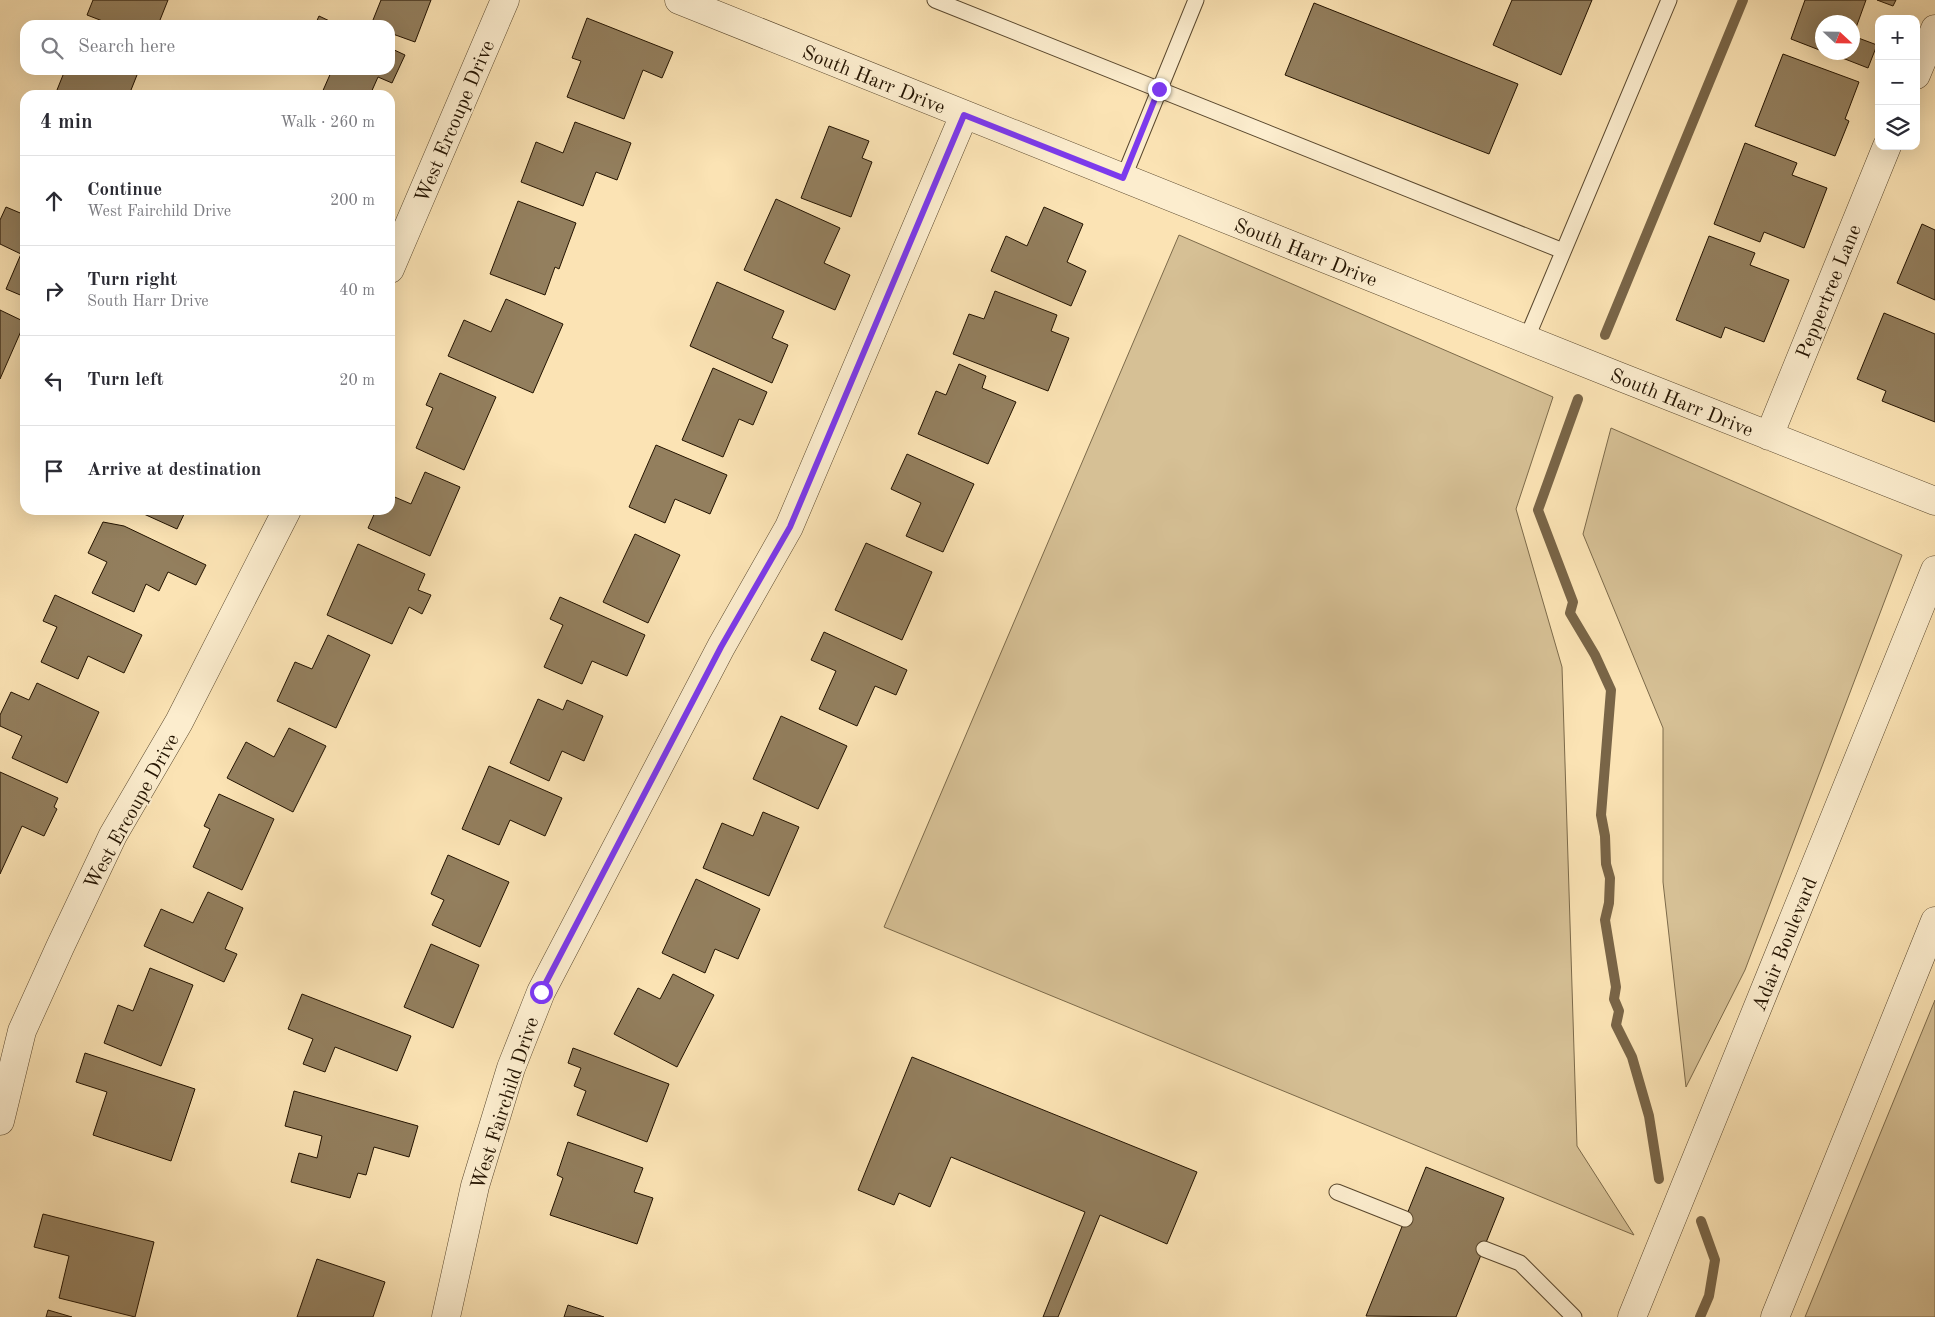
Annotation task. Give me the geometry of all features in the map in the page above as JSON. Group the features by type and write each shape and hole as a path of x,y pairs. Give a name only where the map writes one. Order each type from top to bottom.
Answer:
{"street":[{"name":"West Ercoupe Drive","path":"395,257 505,0"},
{"name":"South Harr Drive","path":"679,0 713,6 964,115 1526,340 1935,500"},
{"path":"1920,65 1935,29"},
{"name":"West Fairchild Drive","path":"446,1317 475,1186 511,1068 541,992 721,647 790,527 964,115"},
{"name":"Peppertree Lane","path":"1769,436 1885,150"},
{"name":"West Ercoupe Drive","path":"0,1122 22,1031 60,947 113,835 179,722 284,515"},
{"name":"Adair Boulevard","path":"1632,1317 1935,570"},
{"path":"1775,1317 1935,921"}],"lane":[{"path":"935,0 1563,251"},
{"path":"1123,178 1196,0"},
{"path":"1526,340 1669,0"},
{"path":"1337,1192 1405,1219"},
{"path":"1484,1249 1520,1263 1574,1317"}],"shaded area":[{"path":"1179,235 1553,397 1516,509 1562,667 1577,1146 1634,1235 884,927"},
{"path":"1611,428 1902,555 1745,970 1686,1087 1663,882 1663,728 1583,534"},
{"path":"1935,1000 1935,1317 1805,1317"}],"building":[{"path":"93,0 168,0 160,20 100,20 87,15"},
{"path":"381,0 431,0 415,42 395,35 395,20 373,20"},
{"path":"1512,0 1592,0 1561,75 1493,45"},
{"path":"1805,0 1866,0 1860,17 1860,15 1815,15 1815,48 1791,39"},
{"path":"1877,0 1896,0 1893,6"},
{"path":"1314,3 1518,84 1489,154 1285,75"},
{"path":"319,16 327,20 317,20"},
{"path":"587,18 673,52 662,78 643,70 624,119 567,97 581,61 572,58"},
{"path":"1860,39 1875,44 1875,50 1868,68 1848,60 1860,60"},
{"path":"395,50 405,55 392,83 378,77 372,90 323,90 330,75 395,75"},
{"path":"1783,54 1859,82 1845,119 1849,121 1835,156 1755,126"},
{"path":"63,75 137,75 131,90 57,90"},
{"path":"575,122 631,143 617,180 596,172 583,206 521,182 536,142 563,153"},
{"path":"829,126 869,141 862,158 872,162 851,217 801,198"},
{"path":"1745,143 1797,163 1792,175 1827,188 1804,248 1764,232 1760,242 1714,224"},
{"path":"776,199 840,228 824,263 850,275 835,310 744,270"},
{"path":"518,201 576,223 559,269 555,267 545,295 490,274"},
{"path":"6,207 20,213 20,254 0,244 0,220"},
{"path":"1044,207 1083,224 1067,262 1086,271 1071,306 991,271 1006,236 1027,246"},
{"path":"1922,224 1935,230 1935,300 1897,283"},
{"path":"1709,236 1755,253 1750,265 1789,280 1764,342 1725,327 1721,338 1676,320"},
{"path":"20,256 20,295 6,289"},
{"path":"717,282 784,311 772,338 788,345 772,383 690,346"},
{"path":"995,291 1057,315 1051,331 1069,338 1048,391 953,354 969,314 984,319"},
{"path":"506,299 563,324 533,393 448,356 464,320 491,332"},
{"path":"0,310 20,320 20,333 0,379"},
{"path":"1884,313 1935,334 1935,422 1882,401 1886,391 1857,379"},
{"path":"959,364 986,376 982,388 1016,402 988,464 918,434 936,391 946,395"},
{"path":"713,368 767,392 753,425 739,419 723,457 682,440"},
{"path":"440,373 496,397 464,470 416,448 433,408 426,405"},
{"path":"656,445 727,475 710,514 675,499 665,523 629,507"},
{"path":"907,454 974,484 943,552 906,536 921,503 891,489"},
{"path":"425,472 460,487 430,556 368,528 374,515 395,515 395,497 411,504"},
{"path":"146,515 184,515 177,529"},
{"path":"103,522 124,526 206,565 196,585 168,572 159,591 146,584 134,612 92,593 107,562 88,553"},
{"path":"635,534 680,555 648,623 603,602"},
{"path":"866,543 932,572 902,640 835,610"},
{"path":"358,544 425,574 418,590 431,595 422,614 409,607 392,644 327,615"},
{"path":"55,595 142,635 124,673 88,656 78,679 41,662 57,627 43,621"},
{"path":"560,597 645,635 627,676 592,661 582,684 544,667 563,625 550,619"},
{"path":"824,632 907,670 896,695 875,686 857,726 819,709 836,671 811,660"},
{"path":"328,635 370,655 336,728 277,701 295,662 312,669"},
{"path":"37,683 99,712 67,783 12,758 22,736 0,726 0,715 11,692 29,700"},
{"path":"538,699 563,710 567,700 603,716 584,761 562,751 549,781 510,763"},
{"path":"781,716 847,746 818,809 753,779"},
{"path":"289,728 326,746 293,812 227,778 246,742 274,757"},
{"path":"489,766 562,798 545,836 510,820 499,845 462,829"},
{"path":"0,772 58,798 54,807 57,809 44,836 22,826 0,874"},
{"path":"219,794 274,819 242,890 193,867 210,829 204,826"},
{"path":"763,812 799,827 769,896 703,868 722,823 753,836"},
{"path":"448,855 509,882 480,947 432,925 444,900 431,894"},
{"path":"696,879 760,909 738,959 715,949 705,973 662,953"},
{"path":"208,892 243,908 225,949 237,954 224,982 144,946 161,909 193,923"},
{"path":"431,944 479,965 453,1028 404,1007"},
{"path":"150,968 193,985 161,1066 104,1043 118,1005 133,1011"},
{"path":"673,974 714,995 677,1067 614,1034 638,988 660,999"},
{"path":"302,994 411,1036 397,1071 335,1047 325,1072 303,1064 313,1039 288,1029"},
{"path":"573,1048 669,1084 647,1142 577,1115 586,1091 574,1086 581,1068 568,1063"},
{"path":"85,1053 195,1089 171,1161 93,1135 107,1092 76,1082"},
{"path":"912,1057 1197,1172 1167,1244 1100,1215 1058,1317 1043,1317 1085,1212 951,1157 930,1207 899,1193 894,1205 858,1190"},
{"path":"294,1091 418,1126 409,1157 374,1147 366,1175 358,1173 350,1198 291,1182 299,1153 317,1158 322,1136 285,1126"},
{"path":"568,1142 643,1168 634,1192 653,1198 637,1244 550,1215 563,1178 557,1175"},
{"path":"1426,1167 1504,1198 1456,1317 1366,1316"},
{"path":"43,1214 154,1242 135,1317 59,1298 69,1256 34,1247"},
{"path":"317,1259 385,1282 373,1317 297,1317"},
{"path":"568,1305 604,1317 564,1317"},
{"path":"48,1310 72,1317 46,1317"}],"waterway":[{"path":"1605,335 1743,0"},
{"path":"1578,399 1538,510 1573,602 1570,613 1595,655 1611,690 1601,815 1605,836 1606,864 1610,878 1609,903 1605,920 1616,987 1614,999 1619,1011 1616,1025 1632,1057 1649,1116 1659,1179"},
{"path":"1700,1317 1709,1296 1715,1260 1701,1221"}],"route":[{"path":"541,992 721,647 790,527 964,115 1123,178 1159,89"}]}
